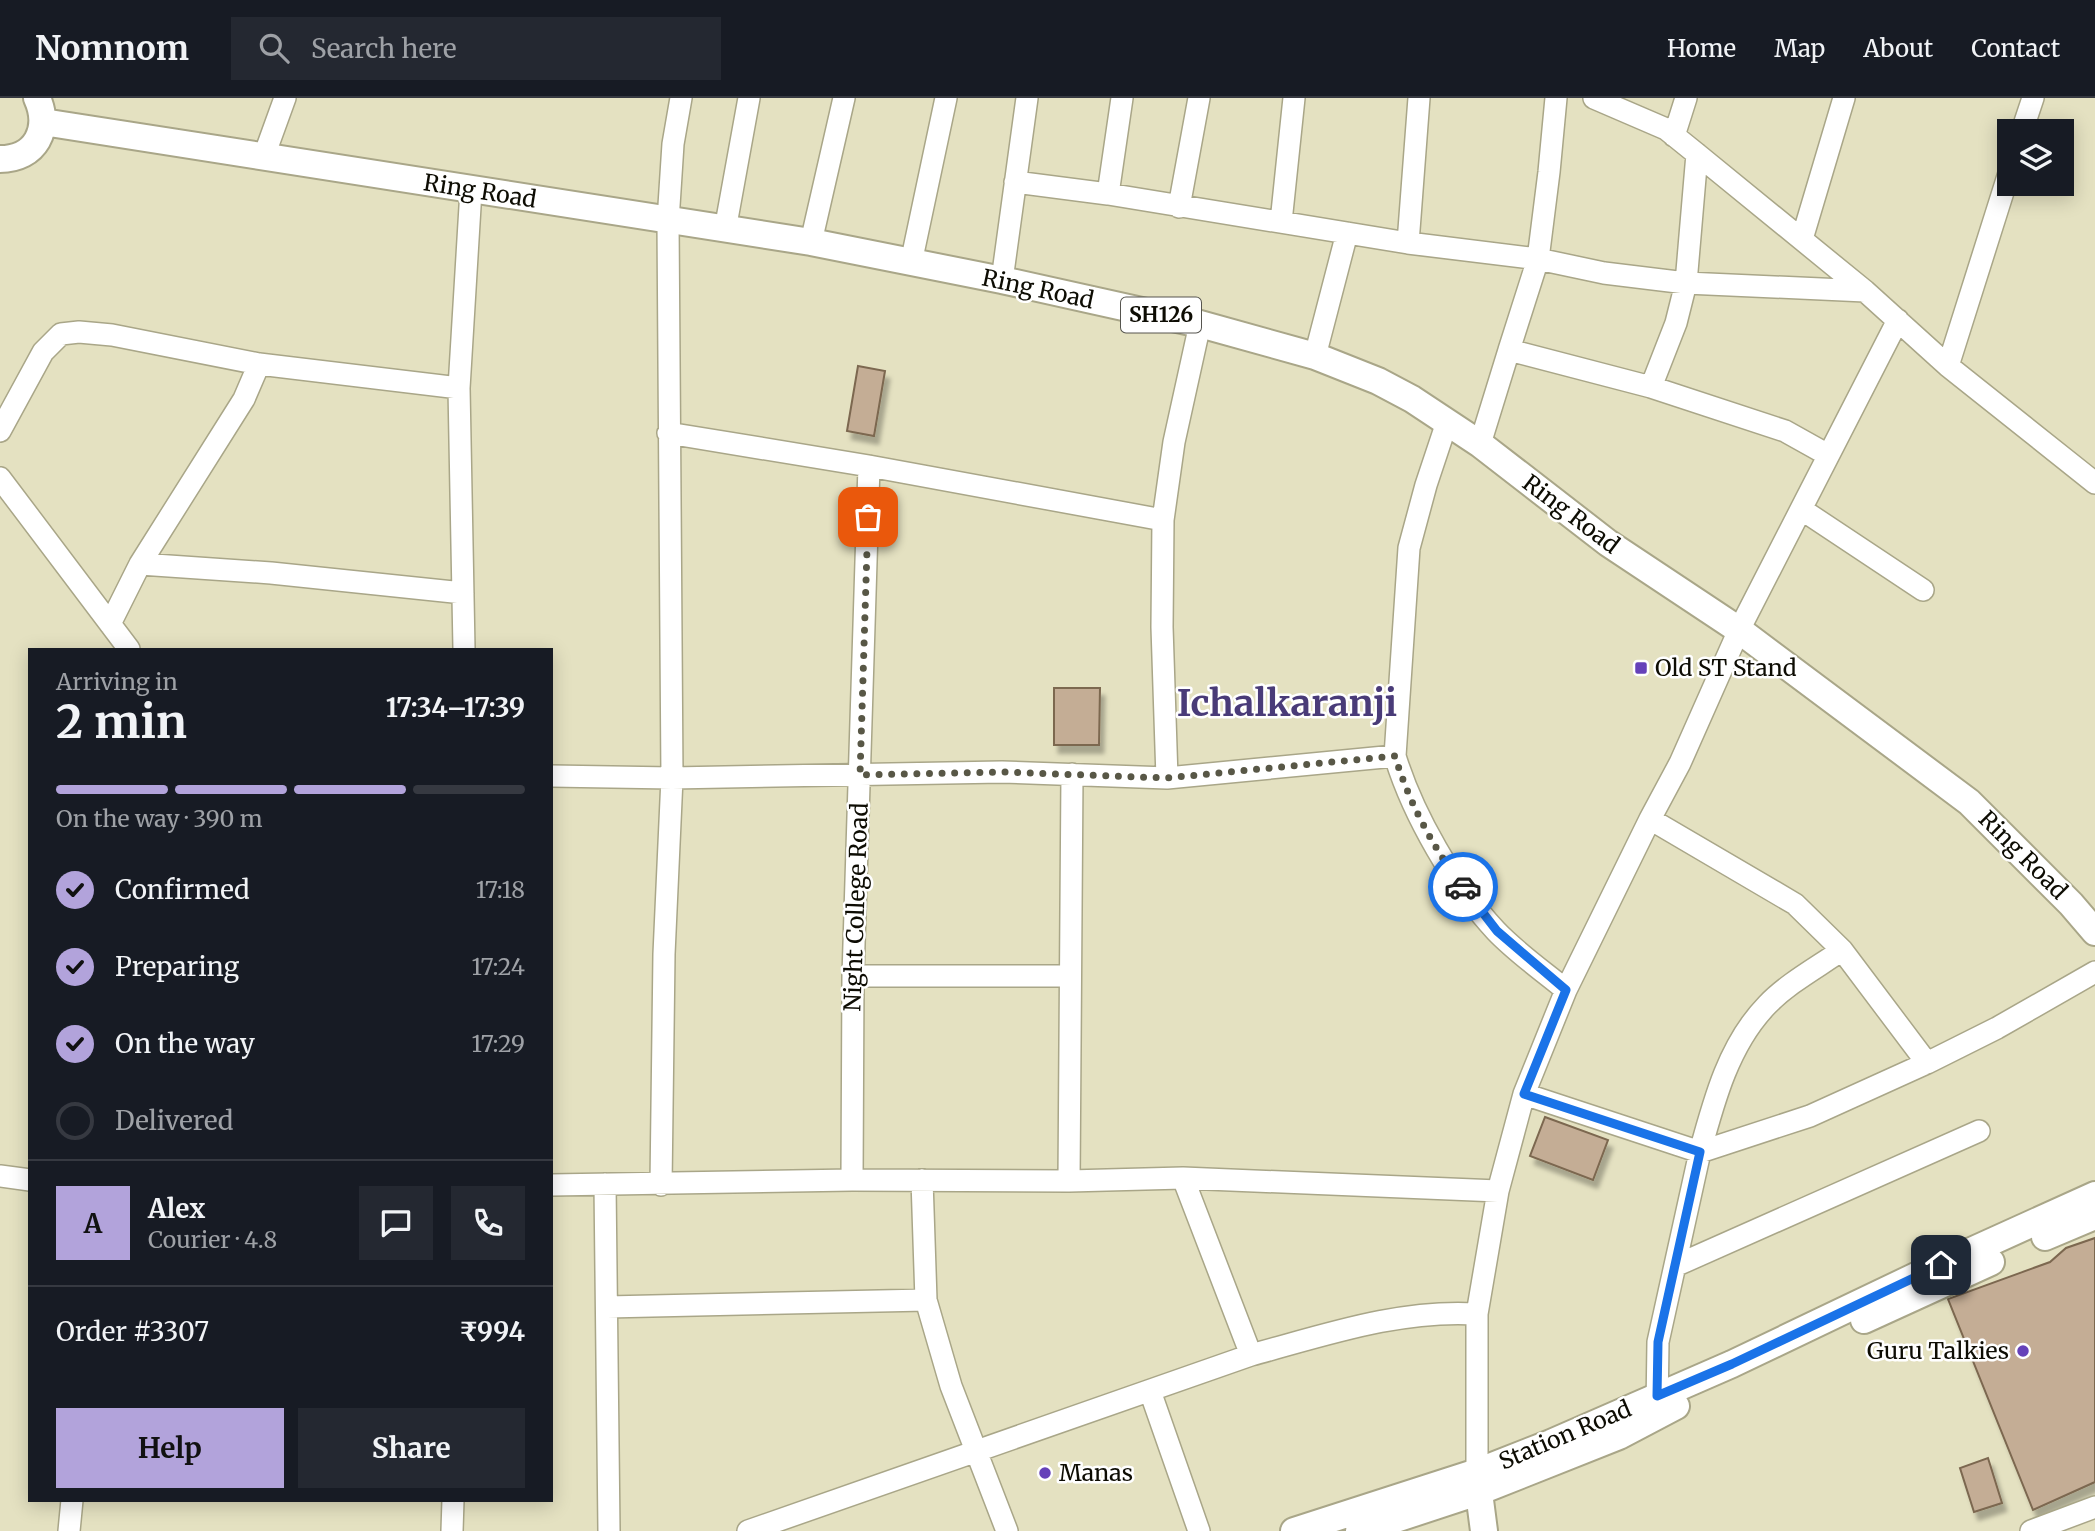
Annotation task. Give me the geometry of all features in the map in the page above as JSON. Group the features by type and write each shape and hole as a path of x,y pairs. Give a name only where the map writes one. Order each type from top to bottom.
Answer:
{"main road":[{"name":"Ring Road","path":"40,110 264,156 811,242 1002,280 1200,324 1315,356 1377,381 1412,399 1480,444 1608,543 1739,630 1969,802 2071,904 2095,932"},
{"path":"3,162 32,147 40,135 40,110"},
{"name":"Station Road","path":"1657,1405 1732,1364 1916,1276 2095,1195"},
{"name":"Station Road","path":"1359,1531 1477,1482 1551,1443 1657,1405 2095,1216"},
{"path":"1477,1482 1484,1531"},
{"name":"Station Road","path":"1294,1531 1477,1482"}],"street":[{"path":"264,156 285,98"},
{"path":"661,1185 664,954 672,778 667,221 673,144 681,98"},
{"path":"725,230 749,98"},
{"path":"811,242 844,98"},
{"path":"911,263 946,98"},
{"path":"1002,280 1027,98"},
{"path":"1108,194 1122,98"},
{"path":"1179,207 1199,98"},
{"path":"1281,222 1294,98"},
{"path":"1408,243 1419,98"},
{"path":"1480,444 1538,259 1556,98"},
{"path":"1594,98 1666,129 1865,291 1948,366 2095,483"},
{"path":"1674,136 1686,98"},
{"path":"1802,239 1844,98"},
{"path":"2026,119 2033,98"},
{"path":"1651,387 1676,323 1686,283 1698,154"},
{"path":"1015,182 1108,194 1408,243 1538,259 1604,273 1686,283 1865,291"},
{"path":"464,648 460,388 471,190"},
{"path":"1948,366 2002,196"},
{"path":"1315,356 1346,233"},
{"path":"1477,1482 1477,1314 1498,1191 1524,1094 1566,990 1680,763 1739,630 1898,320"},
{"path":"1167,778 1162,627 1163,520 1174,442 1200,324"},
{"path":"0,431 43,352 61,334 79,332 112,335 259,364 460,388"},
{"path":"1509,350 1651,387 1785,431 1828,455"},
{"path":"110,624 140,564 244,400 259,364"},
{"path":"1447,422 1409,548 1395,756 1404,786 1446,865 1497,931 1566,990"},
{"path":"668,433 869,466 1163,520"},
{"name":"Night College Road","path":"852,1180 853,976 869,466"},
{"path":"0,478 128,648"},
{"path":"1801,509 1923,590"},
{"path":"140,564 271,573 463,593"},
{"path":"553,776 672,778 1002,772 1167,778 1395,756"},
{"path":"1069,1181 1072,774"},
{"path":"1650,819 1795,904 1842,950 1927,1063"},
{"path":"1657,1405 1658,1342 1700,1152 1727,1067 1747,1030 1768,1004 1842,950"},
{"path":"1524,1094 1700,1152 1810,1116 1927,1063 1997,1028 2095,972"},
{"path":"853,976 1070,976"},
{"path":"1675,1266 1979,1131"},
{"path":"0,1176 28,1180"},
{"path":"1183,1178 1251,1355"},
{"path":"553,1185 1183,1178 1498,1191"},
{"path":"922,1180 926,1300 951,1386 1007,1531"},
{"path":"605,1184 609,1531"},
{"path":"607,1307 926,1300"},
{"path":"748,1531 1251,1355 1377,1321 1453,1312 1477,1314"},
{"path":"1150,1391 1199,1531"},
{"path":"69,1531 72,1502"},
{"path":"452,1531 453,1502"},
{"path":"2031,1531 2095,1507"}],"building":[{"path":"858,366 885,371 874,436 847,431"},
{"path":"1054,688 1100,688 1099,745 1054,745"},
{"path":"1545,1117 1608,1140 1593,1180 1530,1156"},
{"name":"Guru Talkies","path":"2095,1238 2095,1482 2033,1510 1948,1299 2050,1262 2066,1248"},
{"path":"1988,1458 2002,1503 1974,1512 1960,1468"}],"way so far":[{"path":"868,517 860,775 1002,772 1167,778 1395,756 1404,786 1446,865 1463,887"}],"place":[{"name":"Old ST Stand","path":"1641,668"},
{"name":"Guru Talkies","path":"2023,1351"},
{"name":"Manas","path":"1045,1473"}],"district":[{"name":"Ichalkaranji","path":"1287,703"}],"route":[{"path":"1463,887 1497,931 1566,990 1524,1094 1700,1152 1658,1342 1657,1396 1732,1364 1941,1265"}]}
